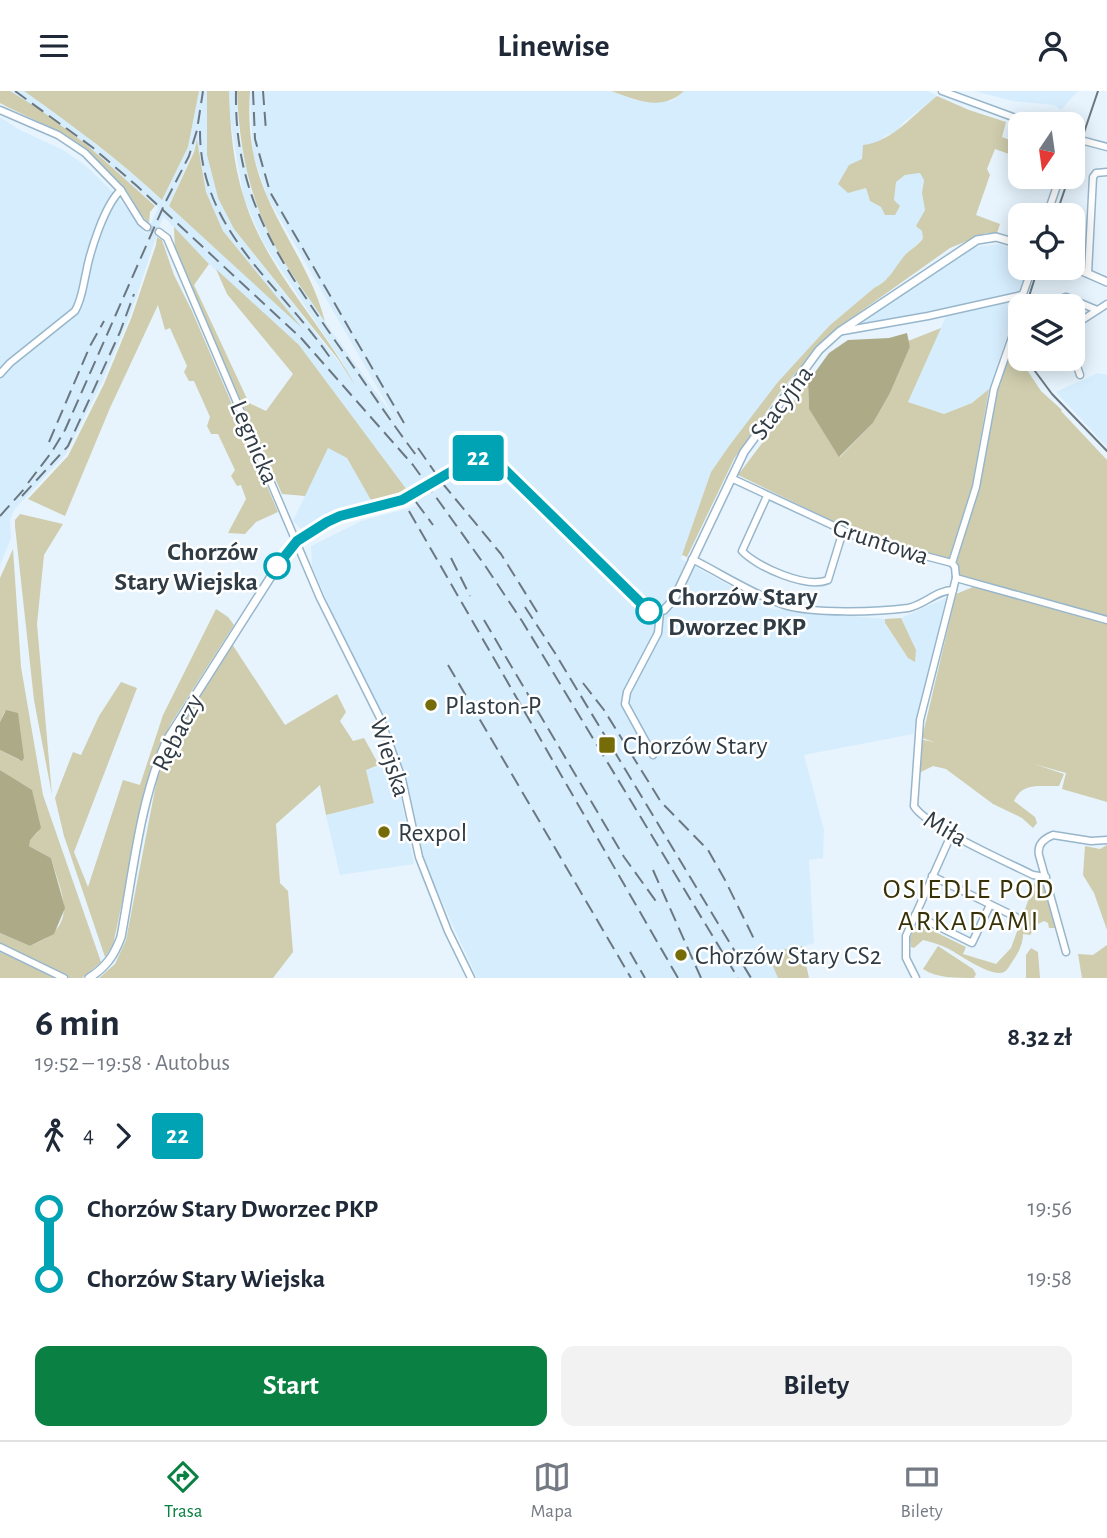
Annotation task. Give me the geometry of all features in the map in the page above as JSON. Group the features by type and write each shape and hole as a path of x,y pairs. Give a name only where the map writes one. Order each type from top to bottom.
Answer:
{"street":[{"path":"942,91 1008,115"},
{"path":"0,110 72,144 95,162 121,190 147,227"},
{"path":"1085,142 1107,147"},
{"path":"1088,274 1093,177 1096,173 1107,172"},
{"path":"0,374 75,311 97,238 114,197 121,190"},
{"name":"Legnicka","path":"159,232 167,238 297,541"},
{"name":"Stacyjna","path":"653,755 625,704 627,692 659,628 660,612 671,603 744,452 820,350 839,331 977,240 996,237 1008,240"},
{"path":"1085,273 1107,282"},
{"path":"1023,294 1028,280"},
{"path":"839,331 928,316 1008,297"},
{"path":"1085,318 1107,304"},
{"path":"1085,305 1097,310"},
{"path":"952,563 976,487 994,389 1008,349"},
{"path":"1079,371 1080,375"},
{"path":"449,474 473,459 485,458 493,461 643,606 660,612"},
{"name":"Gruntowa","path":"731,478 867,542 952,563 956,578 1107,621"},
{"path":"297,541 340,516 412,495"},
{"path":"767,496 742,551 792,579 807,582 828,580 843,531"},
{"name":"Rębaczy","path":"89,978 105,967 121,937 147,802 159,756 243,617 297,541"},
{"name":"Wiejska","path":"297,541 320,598 381,720 402,779 419,857 448,932 471,978"},
{"path":"692,559 773,600 801,608 867,610 911,607 922,604 945,590 953,590"},
{"name":"Miła","path":"956,578 920,720 914,801 916,810 952,833 1033,875 1046,877"},
{"path":"916,978 905,950 906,936 952,833"},
{"path":"1066,952 1038,850 1041,843 1056,834 1101,842 1107,840"},
{"path":"932,876 1016,917"},
{"path":"915,915 972,943 990,905"},
{"path":"0,947 64,978"}],"shaded area":[{"path":"0,91 10,91 39,109 87,145 155,206 150,212 149,223 125,189 96,159 60,133 0,103"},
{"path":"10,91 24,91 70,123 162,200 188,147 199,91 207,91 207,155 218,198 234,229 349,375 264,244 244,199 230,119 229,91 237,91 239,135 251,190 271,238 325,322 396,420 267,196 253,154 250,91 611,91 638,101 672,101 684,91 928,91 937,96 904,122 896,132 885,136 877,144 866,188 870,201 881,207 894,200 896,182 905,175 920,173 924,180 923,238 900,261 882,285 874,288 829,326 777,383 729,446 711,472 681,559 772,609 885,619 885,624 908,658 915,662 916,650 901,618 946,598 913,734 804,755 824,830 823,858 809,860 814,943 769,957 778,978 477,978 423,860 410,794 312,566 311,546 361,521 417,506 415,498 299,345 209,264 163,216 130,316 102,382 66,454 14,510 10,520 11,538 0,565 0,117 18,129 65,151 86,166 115,194 146,234 158,208 87,145","holes":["197,142 206,192 223,231 296,322 169,206"]},
{"path":"24,91 199,91 188,147 162,200 113,157"},
{"path":"207,91 229,91 237,172 253,224 280,272 327,340 356,387 338,359 234,229 218,198 207,155"},
{"path":"237,91 250,91 250,132 258,172 273,210 311,283 325,322 282,258 255,200 240,129"},
{"path":"611,91 684,91 658,103"},
{"path":"974,91 1078,91 1061,110 1054,105 1013,101"},
{"path":"937,96 1006,122 1002,137 1008,139 1008,154 995,149 987,169 990,175 976,215 1000,224 997,233 986,233 950,248 836,329 816,348 780,392 734,459 687,557 682,555 711,472 729,446 777,383 829,326 884,281 923,238 922,231 916,226 925,210 922,193 924,180 920,173 905,175 896,182 894,200 900,206 895,215 885,215 881,207 870,201 866,188 848,193 838,184 849,165 862,159 863,145 884,139"},
{"path":"197,140 206,192 223,231 302,328 169,206"},
{"path":"174,227 209,264 194,285 249,403 266,411 293,374 227,294 216,269 299,345 407,490 372,502 347,458 328,448 305,496 282,494 175,251"},
{"path":"157,237 162,240 174,275 278,512 256,522 245,534 228,533 246,499 241,485 237,486 231,476 235,470 218,434 211,434 207,426 210,417 194,381 189,381 184,372 187,366 170,328 165,330 158,305 110,408 65,516 28,499 68,456 104,384 132,316"},
{"path":"1000,244 1008,247 1008,280 1026,280 1022,290 859,326 859,323 974,247"},
{"path":"1008,302 1008,333 989,389 972,403 944,414 908,402 946,316"},
{"path":"941,328 908,402 944,414 972,403 989,389 972,487 949,559 863,536 738,475 808,382 809,409 840,457 873,423 890,393 910,347 908,341"},
{"path":"907,333 910,347 890,393 873,423 839,457 809,409 808,382 829,353 848,340 889,338"},
{"path":"1005,361 1008,361 1008,371 1028,371 1041,391 1107,460 1107,619 960,577 957,561 977,490 989,414"},
{"path":"1098,373 1107,375 1107,447 1056,392"},
{"path":"328,448 347,458 372,502 301,529 293,521"},
{"path":"20,514 63,524 44,555 37,624 52,795 34,700 15,526 15,520"},
{"path":"13,549 21,667 43,795 101,962 82,978 68,978 0,945 0,933 30,946 46,938 56,930 64,910 51,858 29,846 29,840 38,832 32,791 0,770 0,750 19,760 5,711 0,722 0,578"},
{"path":"973,587 1107,623 1107,802 1062,789 1066,773 1034,764 1064,774 1059,786 1027,788 1022,790 1014,801 1035,817 1037,823 1033,828 1022,818 993,804 946,769 933,766 919,773 919,739 934,742 922,738 956,594"},
{"path":"216,609 234,625 170,725 147,785 113,945 105,957 64,836 55,798 73,752 81,755 99,716 121,682 137,688 74,852 88,887 123,780 140,785 163,715"},
{"path":"901,618 916,650 915,662 908,658 885,623 885,619"},
{"path":"232,644 285,725 337,694 346,712 340,721 353,741 364,738 379,765 366,770 374,803 326,815 320,785 276,824 280,883 288,891 293,952 273,978 99,978 115,964 126,940 157,779 179,726"},
{"path":"6,710 18,713 24,758 22,761 0,750 0,722"},
{"path":"394,762 414,864 340,875 326,815 374,803 366,770"},
{"path":"0,770 32,790 41,828 30,840 29,846 51,858 65,908 54,934 30,946 0,933"},
{"path":"1107,845 1107,930 1094,893 1083,875 1085,846 1100,849"},
{"path":"1036,879 1045,885 1057,928 1049,928 1044,921 1038,924 1030,935 1023,934 1019,950 1004,972 984,969 949,949 923,940 914,948 911,947 910,938 917,923 966,947 963,954 996,964 1011,948"},
{"path":"1107,945 1107,978 1082,978 1078,954 1093,955"},
{"path":"802,946 809,978 778,978 768,955"},
{"path":"938,946 973,969 976,974 974,978 940,976 923,969"},
{"path":"1031,948 1038,952 1040,978 1026,978 1026,955"},
{"path":"0,952 59,978 0,978"}],"tunnel":[{"path":"147,227 159,232"},
{"path":"412,495 449,474"}],"tram line":[{"path":"1085,129 1098,91"},
{"path":"1060,203 1065,189"},
{"path":"1030,294 1034,280"},
{"path":"1035,371 1052,394 1107,451"}],"railway":[{"path":"15,91 92,147 301,338 413,465 522,621 738,978"},
{"path":"28,483 65,430 165,203 189,156 197,130 203,91"},
{"path":"236,91 237,129 251,195 278,254 419,459"},
{"path":"253,91 255,139 270,192 404,423"},
{"path":"263,91 266,131"},
{"path":"200,131 203,167 213,198 228,227 246,254 331,359"},
{"path":"22,496 68,446 120,332 134,294"},
{"path":"49,442 90,346 104,321"},
{"path":"418,448 443,484 501,554 539,615"},
{"path":"0,516 26,487"},
{"path":"416,502 433,525"},
{"path":"409,511 678,978"},
{"path":"451,558 470,596"},
{"path":"525,607 751,978"},
{"path":"484,620 624,857 658,904"},
{"path":"448,665 631,978"},
{"path":"583,683 604,710 661,802 708,850 756,943"},
{"path":"653,870 701,978"},
{"path":"630,952 645,978"}],"bus line":[{"name":"22","path":"277,566 297,541 327,522 402,500 461,465 473,459 485,458 502,467 649,611"}],"place":[{"name":"Chorzów Stary Wiejska","path":"277,566"},
{"name":"Chorzów Stary Dworzec PKP","path":"649,611"},
{"name":"Plaston-P","path":"431,705"},
{"name":"Chorzów Stary","path":"607,745"},
{"name":"Rexpol","path":"384,832"},
{"name":"Chorzów Stary CS2","path":"681,955"}],"district":[{"name":"OSIEDLE POD ARKADAMI","path":"969,904"}]}
